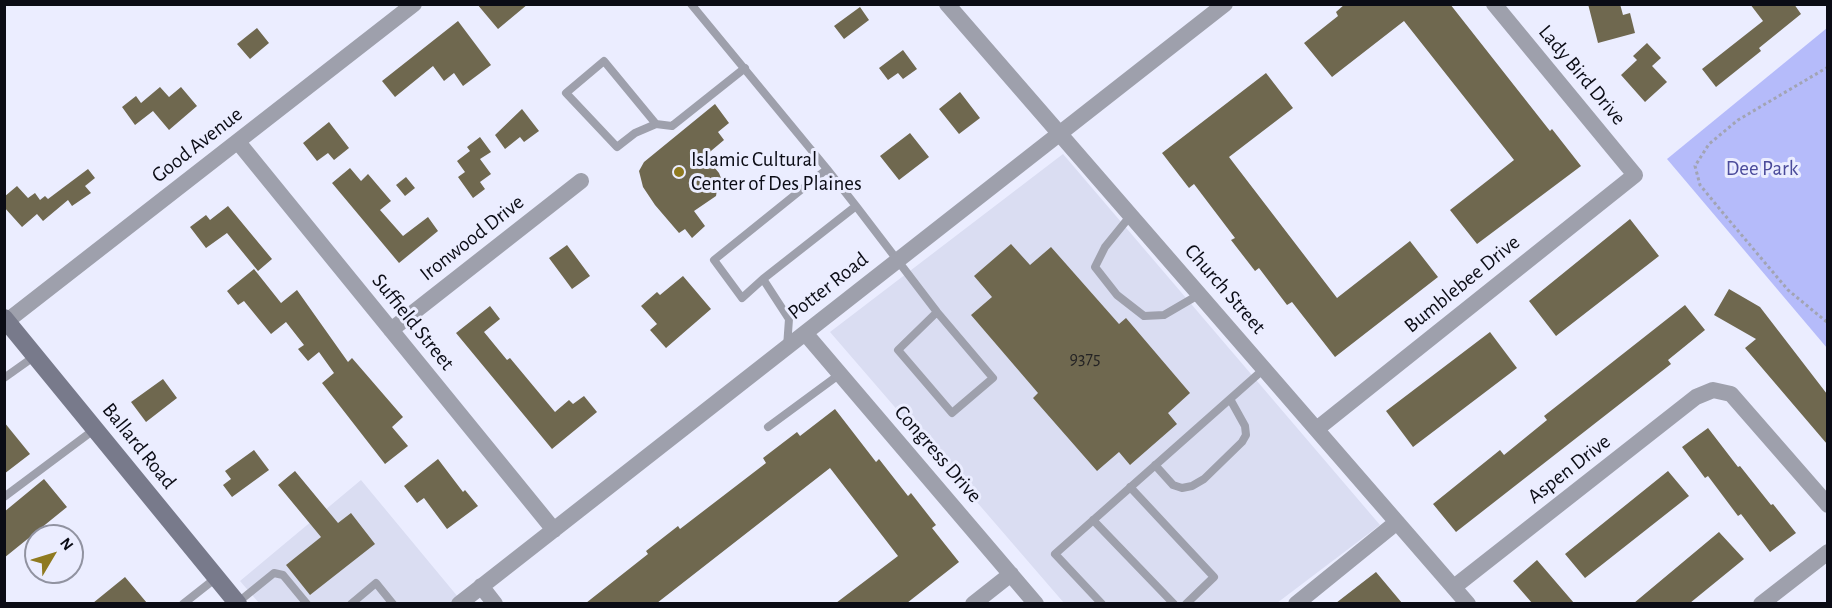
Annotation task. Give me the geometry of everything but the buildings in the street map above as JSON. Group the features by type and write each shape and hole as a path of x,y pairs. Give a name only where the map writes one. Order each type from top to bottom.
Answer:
{"street":[{"name":"Good Avenue","path":"6,319 414,4"},
{"name":"Church Street","path":"947,4 1468,603"},
{"name":"Potter Road","path":"459,603 1225,4"},
{"name":"Lady Bird Drive","path":"1494,4 1635,175"},
{"name":"Suffield Street","path":"238,142 554,530"},
{"name":"Bumblebee Drive","path":"1318,428 1635,175"},
{"name":"Ironwood Drive","path":"391,330 581,182"},
{"name":"Ballard Road","path":"6,319 237,603"},
{"name":"Congress Drive","path":"805,333 1036,603"},
{"name":"Aspen Drive","path":"1454,587 1696,397 1713,390 1731,394 1827,505"},
{"path":"1296,603 1397,522"},
{"path":"1761,603 1827,552"},
{"path":"973,603 1011,573"},
{"path":"481,586 495,603"}],"lane":[{"path":"691,4 827,169 899,259 937,312 993,378 952,413 898,350 937,312"},
{"path":"656,124 604,61 566,93 617,147 635,133 656,124 672,126 745,68"},
{"path":"827,169 714,260 742,298 856,206"},
{"path":"1131,215 1105,247 1095,267 1117,295 1144,316 1164,315 1200,293"},
{"path":"763,279 789,319 787,347"},
{"path":"4,378 35,356"},
{"path":"1102,603 1055,554 1265,368"},
{"path":"768,427 840,374"},
{"path":"1155,465 1173,485 1182,488 1192,486 1204,479 1242,442 1246,435 1245,426 1230,399"},
{"path":"4,498 95,429"},
{"path":"1130,487 1214,577 1186,603"},
{"path":"1093,520 1174,603"},
{"path":"237,603 274,573 283,575 308,603"},
{"path":"183,603 216,578"},
{"path":"351,603 376,584 393,603"}],"path":[{"path":"1827,67 1738,120 1709,144 1695,166 1700,185 1723,213 1788,290 1827,324"}],"shaded area":[{"path":"1063,154 1380,525 1277,603 1064,603 830,332"},
{"path":"361,480 463,603 259,603 240,581"}],"green space":[{"name":"Dee Park","path":"1827,28 1827,348 1667,159"}],"place":[{"name":"Islamic Cultural Center of Des Plaines","path":"679,172"}]}
